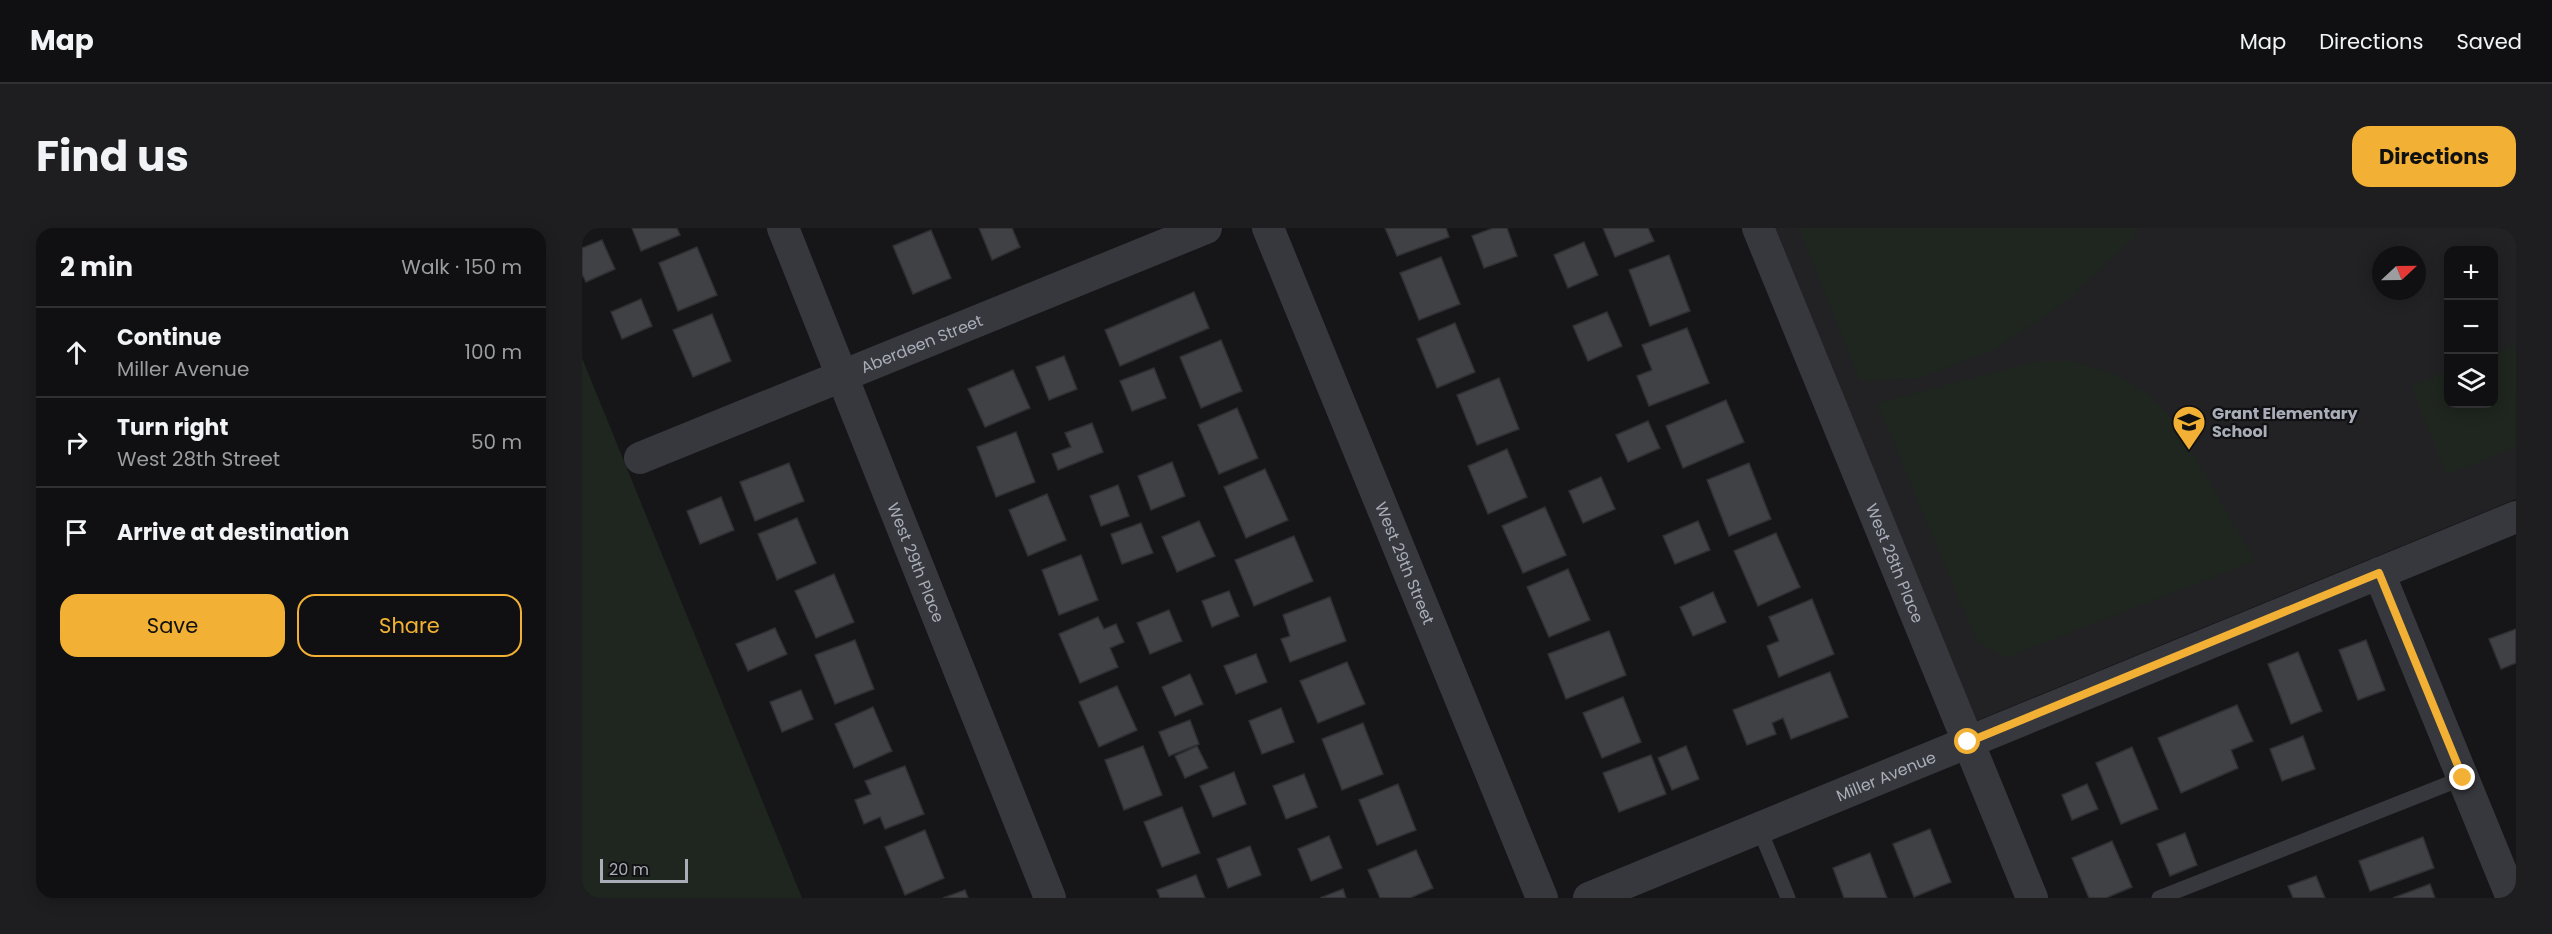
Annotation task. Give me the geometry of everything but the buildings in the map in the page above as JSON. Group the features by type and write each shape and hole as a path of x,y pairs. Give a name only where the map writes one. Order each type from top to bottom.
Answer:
{"street":[{"name":"West 29th Place","path":"783,228 1050,898"},
{"name":"Aberdeen Street","path":"640,458 1206,228"},
{"name":"West 29th Street","path":"1268,228 1542,898"},
{"name":"West 28th Place","path":"1758,228 2032,898"},
{"name":"Miller Avenue","path":"1589,898 2516,517"},
{"path":"2379,573 2463,778 2510,880"}],"lane":[{"path":"2159,898 2463,778"},
{"path":"1759,828 1788,898"}],"shaded area":[{"name":"Grant Elementary School","path":"1771,228 2516,228 2516,499 1971,723"},
{"path":"1799,228 2138,228 2133,238 2065,302 1994,350 1919,378 1860,381"},
{"path":"2514,345 2516,351 2516,447 2447,475 2411,386 2444,373 2444,408 2498,408 2498,351"},
{"path":"582,358 802,898 582,898"},
{"path":"2038,361 2070,361 2113,373 2145,392 2175,422 2255,561 2005,658 1976,640 1877,403"}],"place":[{"name":"Grant Elementary School","path":"2189,451"}],"route":[{"path":"1968,742 2379,573 2463,778"}]}
